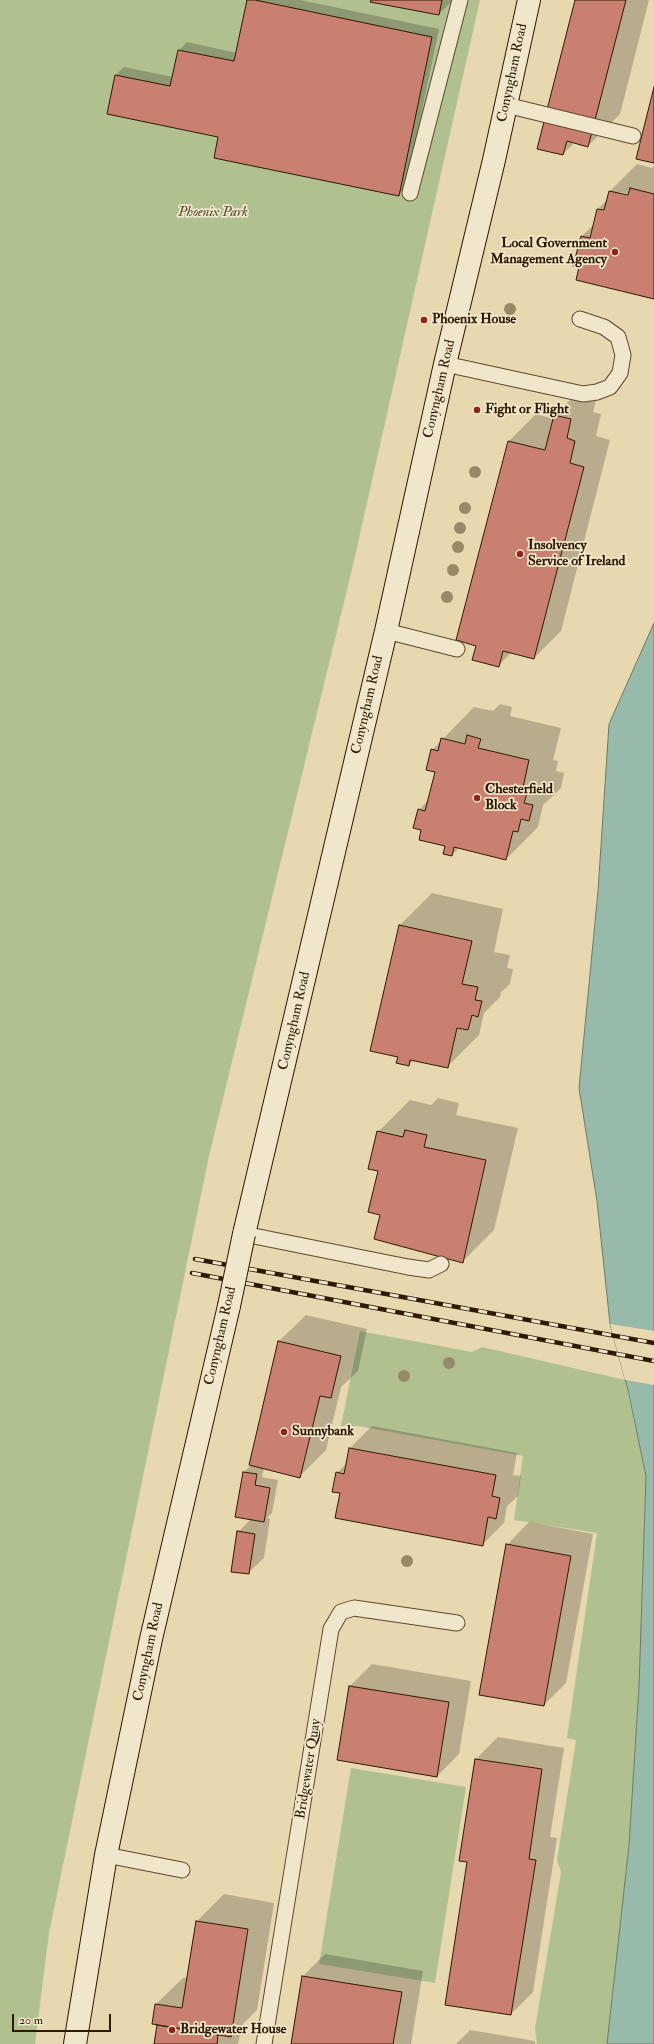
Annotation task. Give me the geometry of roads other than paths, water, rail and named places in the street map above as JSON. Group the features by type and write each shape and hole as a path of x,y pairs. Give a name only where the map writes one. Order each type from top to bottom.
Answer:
{"main road":[{"name":"Conyngham Road","path":"75,2044 106,1855 151,1639 229,1306 244,1234 386,631 445,364 529,0"}],"lane":[{"path":"410,193 460,0"},
{"path":"506,105 633,136"},
{"path":"445,364 583,394 597,392 610,387 617,378 620,373 624,355 618,337 604,326 580,319"},
{"path":"386,631 457,649"},
{"path":"244,1234 408,1267 429,1270 441,1264"},
{"name":"Bridgewater Quay","path":"264,2044 331,1629 341,1612 354,1608 458,1623"},
{"path":"106,1855 182,1870"}],"railway":[{"path":"195,1259 654,1343"},
{"path":"192,1273 654,1361"}],"place":[{"name":"Local Government Management Agency","path":"615,252"},
{"name":"Phoenix House","path":"424,320"},
{"name":"Fight or Flight","path":"477,410"},
{"name":"Insolvency Service of Ireland","path":"520,554"},
{"name":"Chesterfield Block","path":"477,798"},
{"name":"Sunnybank","path":"284,1432"},
{"name":"Bridgewater House","path":"172,2030"}],"park label":[{"name":"Phoenix Park","path":"213,213"}]}
